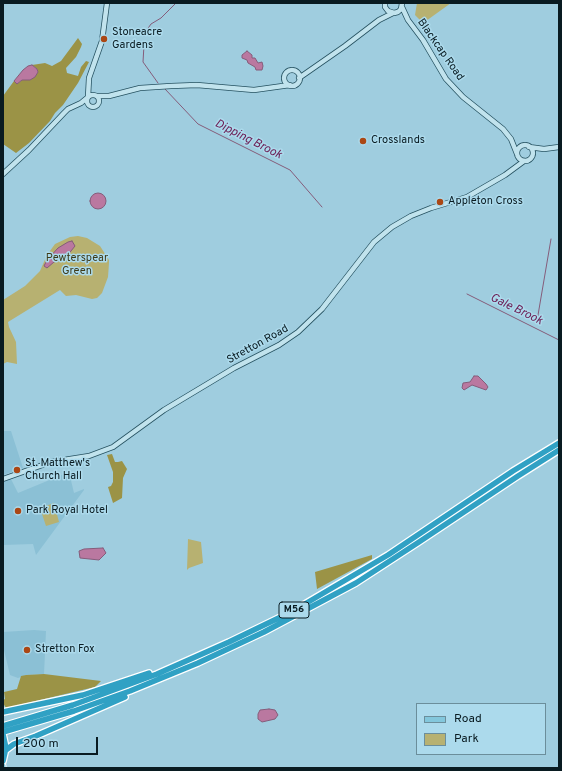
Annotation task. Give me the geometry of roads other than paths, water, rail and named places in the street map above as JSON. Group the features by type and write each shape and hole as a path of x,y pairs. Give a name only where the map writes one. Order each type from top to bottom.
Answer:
{"highway":[{"name":"M56","path":"3,726 102,695 177,666 293,611 351,578 408,542 513,471 559,443"},
{"name":"M56","path":"3,734 92,705 161,679 264,632 331,597 394,559 559,450"},
{"name":"M56","path":"3,712 83,695 155,671 177,666"},
{"name":"M56","path":"6,750 11,745 98,709 161,679"},
{"path":"3,734 6,750 3,764"}],"street":[{"path":"89,105 87,102 87,97 90,73 104,32 107,3"},
{"path":"379,20 385,5"},
{"name":"Blackcap Road","path":"385,5 388,11 408,20"},
{"path":"3,174 29,150 64,113 78,105 92,94 109,96 140,88 171,86 197,85 246,90 296,84 299,78 379,20 400,11 402,5"},
{"name":"Blackcap Road","path":"402,5 408,20 423,40 446,79 463,97 503,129 511,139 517,144 524,146"},
{"path":"275,86 284,78 288,71 310,70"},
{"path":"295,71 299,78"},
{"path":"284,78 290,85"},
{"path":"89,85 99,98 99,104"},
{"path":"78,105 89,105 93,107 109,96"},
{"name":"Blackcap Road","path":"511,139 517,155"},
{"path":"544,149 532,155 530,159 524,161 517,155 518,150 524,146 544,149 559,147"},
{"path":"530,147 532,155"},
{"name":"Stretton Road","path":"511,170 516,162 517,155"},
{"name":"Stretton Road","path":"3,479 51,462 89,456 113,448 170,406 231,370 279,345 298,332 322,309 374,242 392,227 411,216 431,208 463,199 499,179 524,161"}],"waterway":[{"name":"Dipping Brook","path":"144,36 151,24 161,18 176,3"},
{"name":"Dipping Brook","path":"144,45 143,62 158,83"},
{"name":"Dipping Brook","path":"165,89 198,124 290,170 322,207"},
{"path":"537,321 551,239"},
{"name":"Gale Brook","path":"467,294 559,340"}],"place":[{"name":"Stoneacre Gardens","path":"104,39"},
{"name":"Crosslands","path":"363,141"},
{"name":"Appleton Cross","path":"440,202"},
{"name":"St. Matthew's Church Hall","path":"17,470"},
{"name":"Park Royal Hotel","path":"18,511"},
{"name":"Stretton Fox","path":"27,650"}],"park label":[{"name":"Pewterspear Green","path":"77,265"}]}
